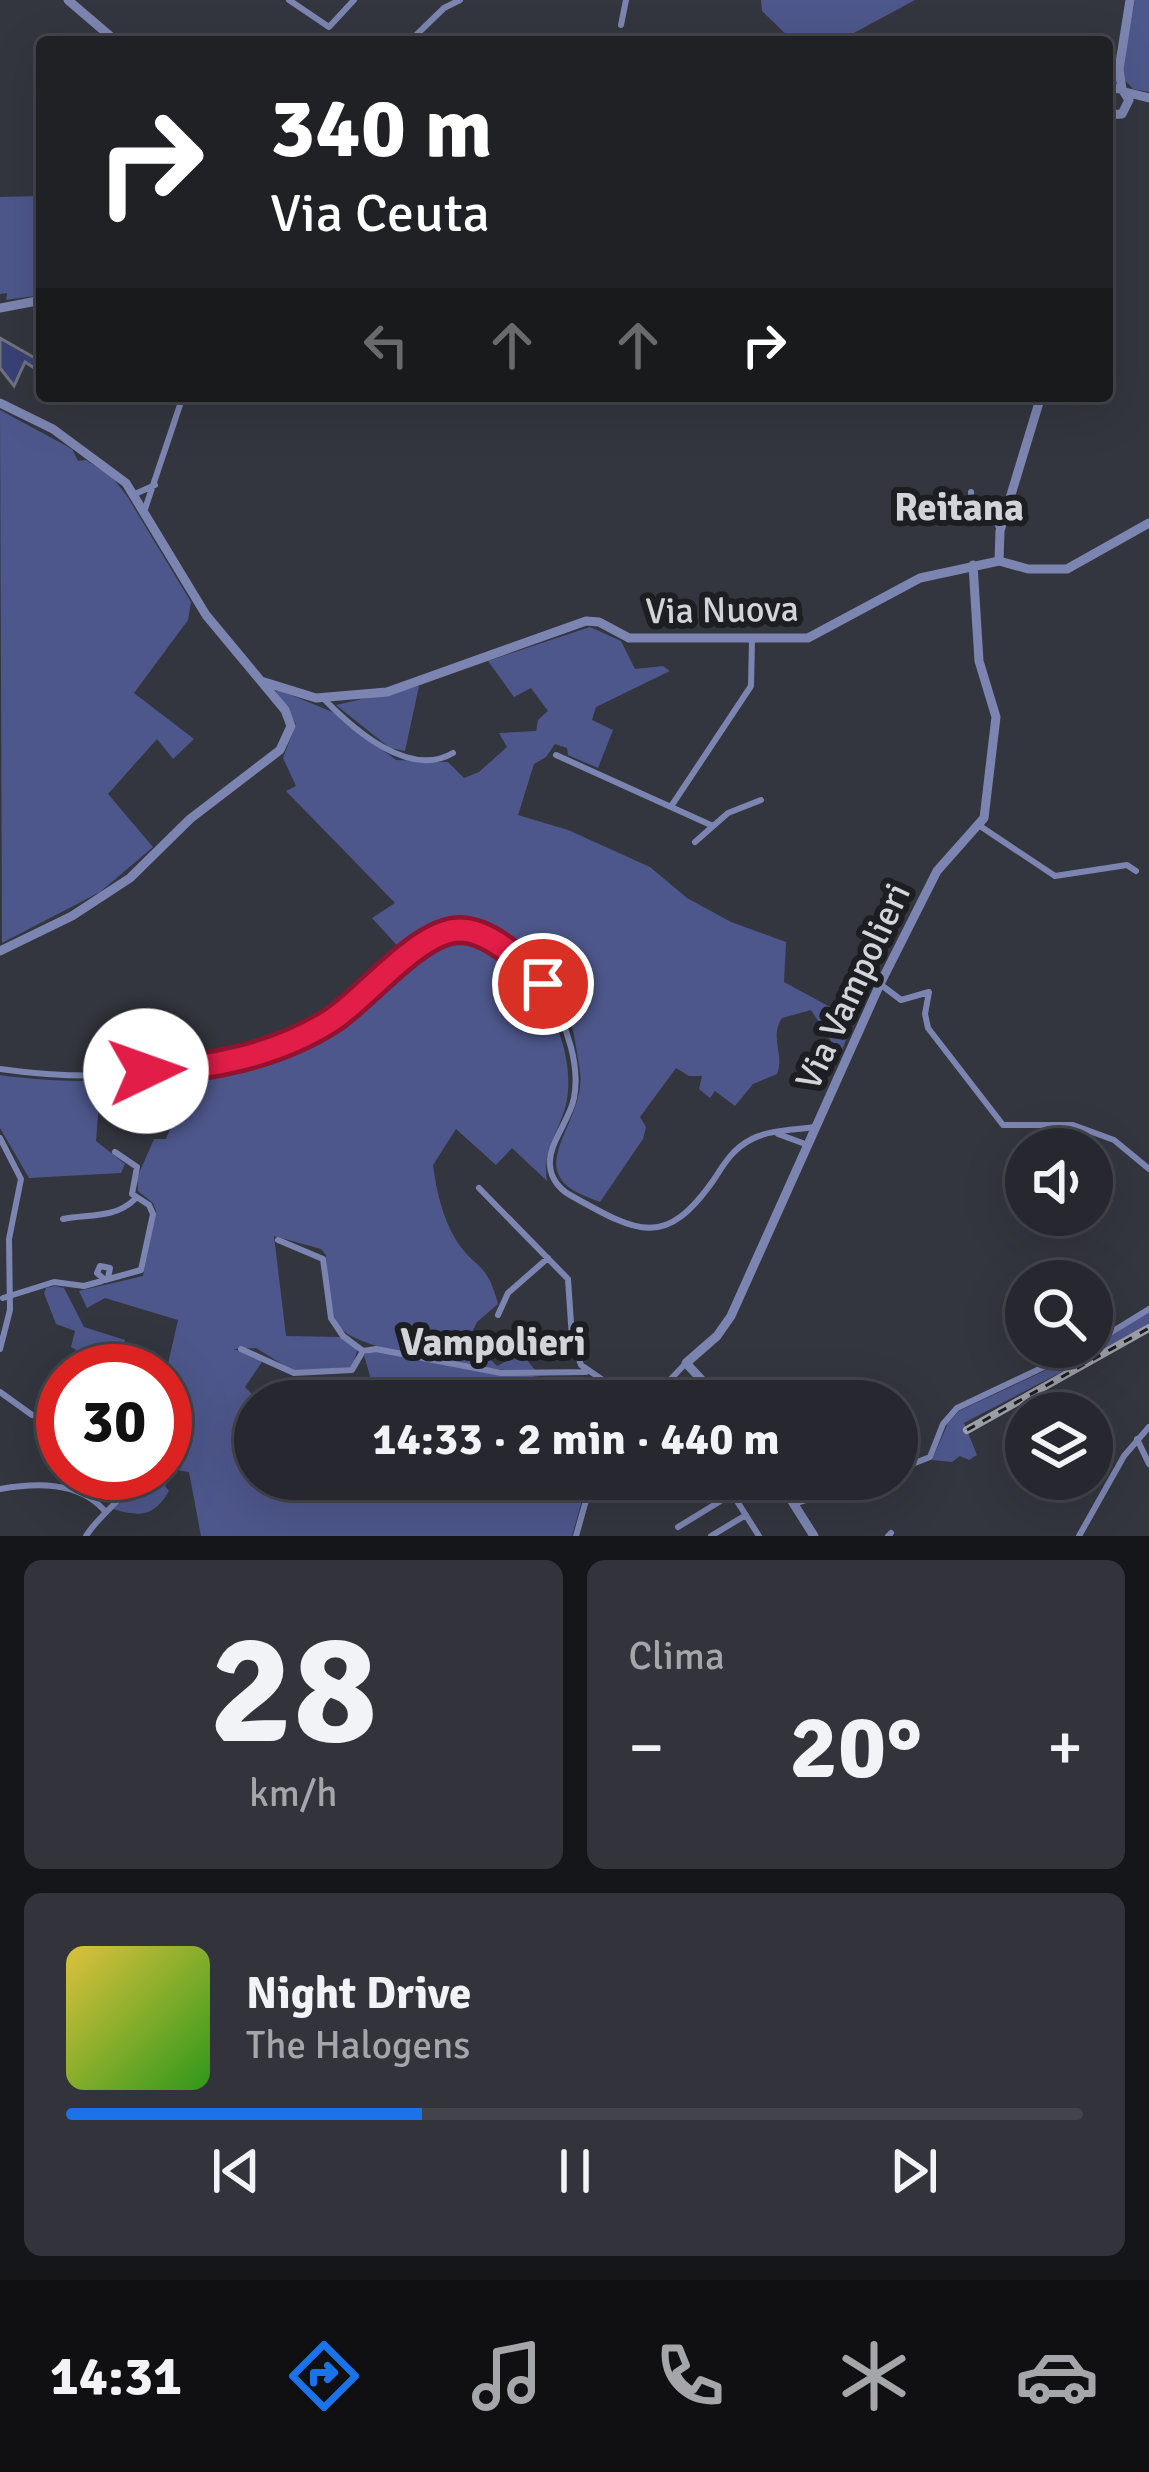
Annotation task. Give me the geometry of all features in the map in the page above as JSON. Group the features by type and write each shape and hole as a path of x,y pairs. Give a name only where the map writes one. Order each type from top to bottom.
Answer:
{"street":[{"path":"68,0 110,36"},
{"path":"289,0 329,27 354,0"},
{"path":"416,36 444,8 460,0"},
{"path":"621,25 626,0"},
{"path":"1123,113 1119,69 1130,0"},
{"path":"1113,78 1119,69"},
{"path":"1113,89 1149,99"},
{"path":"1113,120 1149,99"},
{"path":"1113,114 1123,113"},
{"path":"0,308 36,301"},
{"path":"145,509 158,482 181,402"},
{"path":"999,561 1000,531 1039,402"},
{"path":"0,403 53,429 113,471 135,494 206,615 291,725 280,750 190,819 130,878 72,916 0,951"},
{"path":"135,494 158,482"},
{"path":"971,492 972,507 990,509 1000,531"},
{"name":"Via Nuova","path":"261,681 324,699 387,692 586,621 599,622 629,638 814,636 906,584 999,561 1028,569 1067,569 1149,523"},
{"path":"973,566 979,661 995,717 986,810 980,826 1054,876 1127,866 1136,871"},
{"path":"672,805 752,686 752,639"},
{"path":"324,699 398,757 445,758 453,753"},
{"path":"556,755 713,826"},
{"path":"694,842 728,814 761,800"},
{"name":"Via Vampolieri","path":"670,1380 717,1336 731,1316 880,984 944,861 980,826"},
{"path":"0,1069 56,1074 218,1065 314,1030 427,941 464,930 493,941 535,976 561,1012 575,1091 550,1163 554,1179 567,1194 640,1227 669,1225 693,1209 732,1153 755,1137 816,1127"},
{"path":"880,984 901,1000 929,992 928,1028 1003,1126 1073,1125 1114,1140 1149,1169"},
{"path":"775,1133 808,1145"},
{"path":"0,1138 21,1179 9,1238 0,1349"},
{"path":"3,1300 54,1282 84,1286 141,1270 142,1247 153,1214 131,1188 137,1167 115,1152"},
{"path":"479,1189 570,1284 572,1338 586,1372"},
{"path":"62,1219 98,1216 126,1208 136,1199"},
{"path":"278,1240 323,1258 331,1318 343,1336 363,1351 445,1360 501,1373 586,1372 599,1380"},
{"path":"498,1316 508,1292 548,1258"},
{"path":"73,1282 103,1265 128,1275"},
{"path":"106,1279 110,1268"},
{"path":"97,1269 98,1277 106,1279"},
{"path":"1113,1331 1149,1309"},
{"path":"241,1348 294,1373 352,1370 363,1351"},
{"path":"686,1363 702,1380"},
{"path":"918,1462 930,1457 956,1408 1042,1368"},
{"path":"0,1392 36,1416"},
{"path":"1079,1536 1149,1427"},
{"path":"1138,1439 1149,1464"},
{"path":"0,1490 55,1486 90,1498 104,1510"},
{"path":"86,1536 115,1500"},
{"path":"576,1536 586,1500"},
{"path":"678,1527 722,1500"},
{"path":"736,1500 759,1536"},
{"path":"791,1500 814,1536"},
{"path":"794,1504 806,1500"},
{"path":"711,1536 746,1515"}],"shaded area":[{"path":"761,0 915,0 848,36 788,36 762,11"},
{"path":"1135,0 1149,0 1149,92 1133,89 1121,76"},
{"path":"36,196 36,296 6,300 7,293 0,294 0,197"},
{"path":"0,410 72,449 78,461 86,460 112,477 191,602 188,620 134,693 194,739 173,759 157,739 108,794 153,847 100,892 2,943"},
{"path":"590,627 621,641 635,669 663,666 670,671 596,707 592,720 613,730 598,768 555,744 534,764 518,815 568,830 650,867 687,898 731,922 786,942 784,982 854,1020 840,1055 811,1010 782,1018 777,1032 777,1074 753,1084 735,1106 715,1091 710,1098 699,1089 702,1076 689,1076 676,1068 640,1117 646,1127 643,1139 600,1202 569,1187 557,1170 580,1085 573,1032 558,995 508,947 479,929 466,926 437,931 404,953 372,918 395,903 286,791 296,786 283,758 296,724 274,688 335,713 396,760 448,762 464,778 479,772 507,747 499,733 536,731 538,720 548,711 531,688 514,697 488,661"},
{"path":"419,686 405,751 390,748 336,705"},
{"path":"456,937 480,942 502,954 539,992 562,1042 568,1091 547,1157 547,1181 512,1148 496,1165 456,1129 433,1165 451,1232 485,1272 498,1304 477,1322 469,1338 497,1366 522,1353 537,1373 433,1359 353,1337 341,1328 333,1312 326,1255 321,1249 274,1236 286,1336 340,1337 358,1348 352,1367 293,1371 256,1348 233,1349 264,1359 250,1380 234,1380 234,1500 582,1500 572,1536 201,1536 192,1488 192,1344 173,1344 178,1320 105,1298 87,1308 79,1291 143,1276 156,1211 138,1191 137,1178 154,1139 166,1139 170,1129 151,1106 111,1093 99,1103 96,1141 125,1164 121,1173 29,1178 0,1128 0,1075 128,1080 221,1069 265,1058 339,1024 409,962"},
{"path":"46,1288 64,1288 84,1327 125,1340 124,1344 72,1344 75,1331 56,1324"},
{"path":"1149,1312 1149,1323 1113,1345 1113,1334"},
{"path":"375,1350 540,1380 371,1380 364,1355"},
{"path":"1050,1368 1069,1368 1023,1392 1005,1392 1005,1402 964,1423 977,1455 969,1460 960,1456 952,1462 932,1460 948,1423 959,1411"},
{"path":"122,1500 163,1500 139,1514 113,1509"}],"building":[{"path":"0,338 36,359 36,369 25,362 14,386 0,368"}],"railway":[{"path":"967,1430 1149,1328"}],"district":[{"name":"Reitana","path":"959,506"},
{"name":"Vampolieri","path":"493,1341"}],"route":[{"path":"146,1071 218,1065 314,1030 342,1013 427,941 453,931 483,935 543,984"}]}
